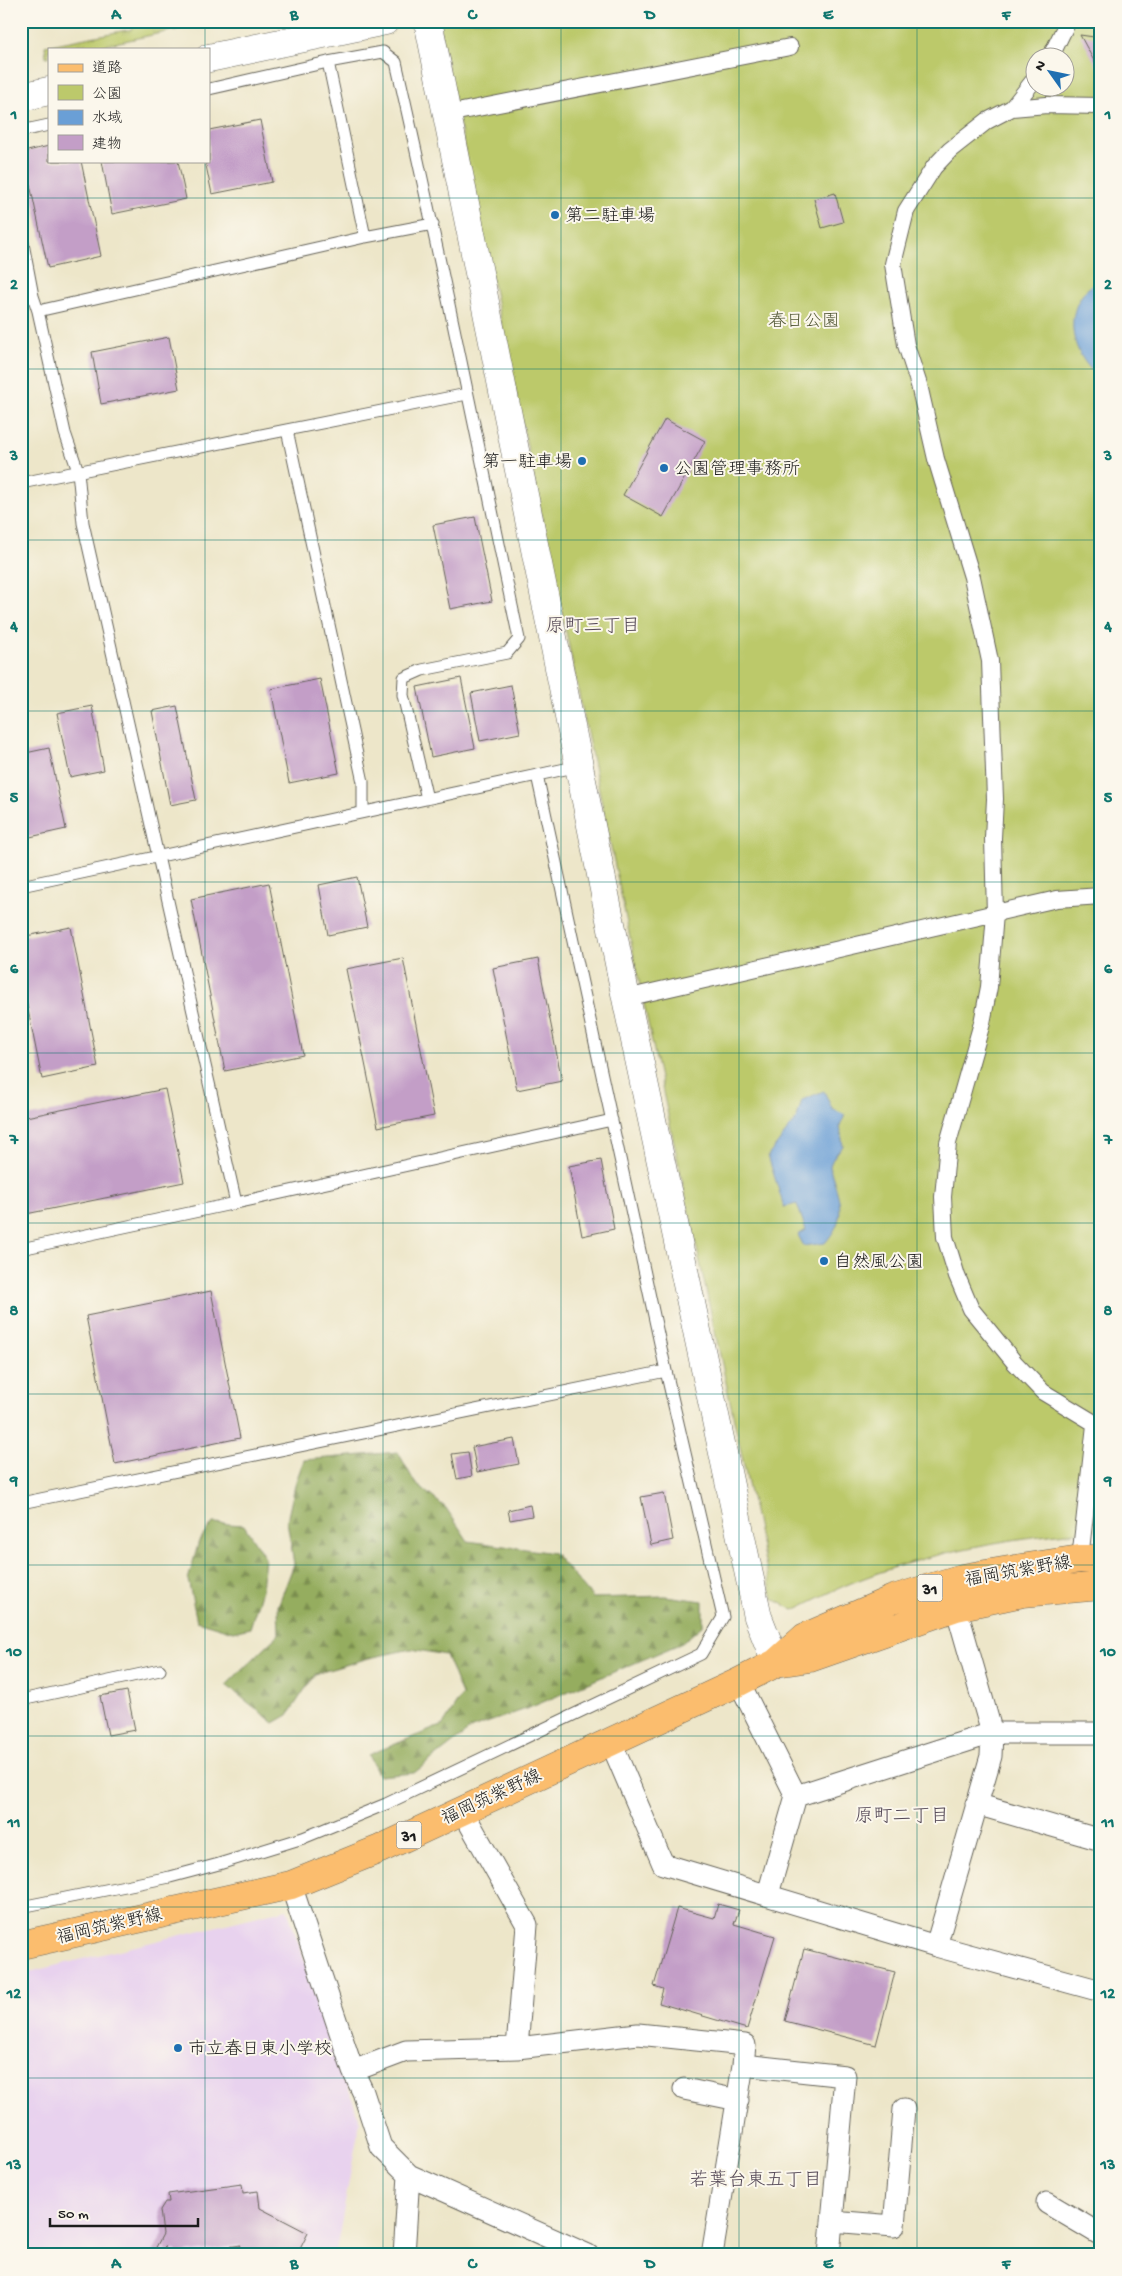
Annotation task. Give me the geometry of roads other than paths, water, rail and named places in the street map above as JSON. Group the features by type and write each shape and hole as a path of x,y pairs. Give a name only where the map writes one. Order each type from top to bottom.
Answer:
{"main road":[{"name":"福岡筑紫野線","path":"776,1664 805,1637 893,1599 962,1578 1090,1559"},
{"name":"福岡筑紫野線","path":"21,1945 291,1885 380,1849 776,1664 810,1658 956,1607 1023,1593 1101,1586"}],"street":[{"path":"210,58 385,21"},
{"path":"428,21 626,998 758,1617 776,1664"},
{"path":"1056,48 1063,36 1068,21"},
{"path":"458,112 790,47"},
{"path":"21,97 48,91"},
{"path":"1012,108 1024,93"},
{"path":"1090,1559 1098,1426 1043,1392 1014,1363 972,1309 957,1276 945,1237 943,1198 948,1143 982,1023 989,987 994,914 993,838 995,799 990,661 972,577 936,459 919,385 906,345 893,264 906,211 934,167 950,150 987,121 1012,108 1046,105 1101,106"},
{"path":"626,998 1057,899 1101,896"},
{"path":"936,1946 990,1756 992,1733 956,1607"},
{"path":"739,1682 796,1796 768,1894"},
{"path":"796,1796 992,1733 1101,1733"},
{"path":"610,1740 663,1864 936,1946 1101,1991"},
{"path":"976,1804 1101,1840"},
{"path":"462,1810 527,1925 516,2048"},
{"path":"291,1885 380,2147 409,2175 588,2255"},
{"path":"353,2071 406,2051 516,2048 638,2034 745,2045 738,2100 712,2255"},
{"path":"743,2065 845,2076 829,2255"},
{"path":"684,2089 738,2100"},
{"path":"832,2220 894,2226 904,2109"},
{"path":"404,2255 409,2175"},
{"path":"1047,2204 1101,2235"}],"lane":[{"path":"210,88 383,52 396,62 433,224 519,639 507,653 422,670 404,678 403,695 428,799"},
{"path":"328,62 365,237"},
{"path":"21,131 48,125"},
{"path":"38,310 365,237 433,224"},
{"path":"21,234 33,296 38,310 65,433 78,471 83,522 236,1203"},
{"path":"21,299 33,296"},
{"path":"21,483 467,394"},
{"path":"287,430 363,782 364,812"},
{"path":"21,886 580,766"},
{"path":"21,1907 178,1875 219,1864 303,1838 386,1804 702,1654 723,1618 666,1371 537,775"},
{"path":"21,1249 612,1120"},
{"path":"21,1503 666,1371"},
{"path":"21,1700 160,1670"}],"water":[{"path":"1101,279 1101,378 1081,356 1075,342 1073,328 1074,314 1079,300 1088,289"},
{"path":"824,1091 832,1109 845,1115 840,1126 843,1146 830,1166 840,1209 835,1229 825,1243 804,1246 798,1235 806,1230 797,1204 784,1207 768,1156 797,1118 802,1100"}],"place":[{"name":"第二駐車場","path":"555,215"},
{"name":"第一駐車場","path":"582,461"},
{"name":"公園管理事務所","path":"664,468"},
{"name":"自然風公園","path":"824,1261"},
{"name":"市立春日東小学校","path":"178,2048"}],"district":[{"name":"原町三丁目","path":"593,624"},
{"name":"原町二丁目","path":"902,1814"},
{"name":"若葉台東五丁目","path":"756,2178"}],"park label":[{"name":"春日公園","path":"804,320"}]}
